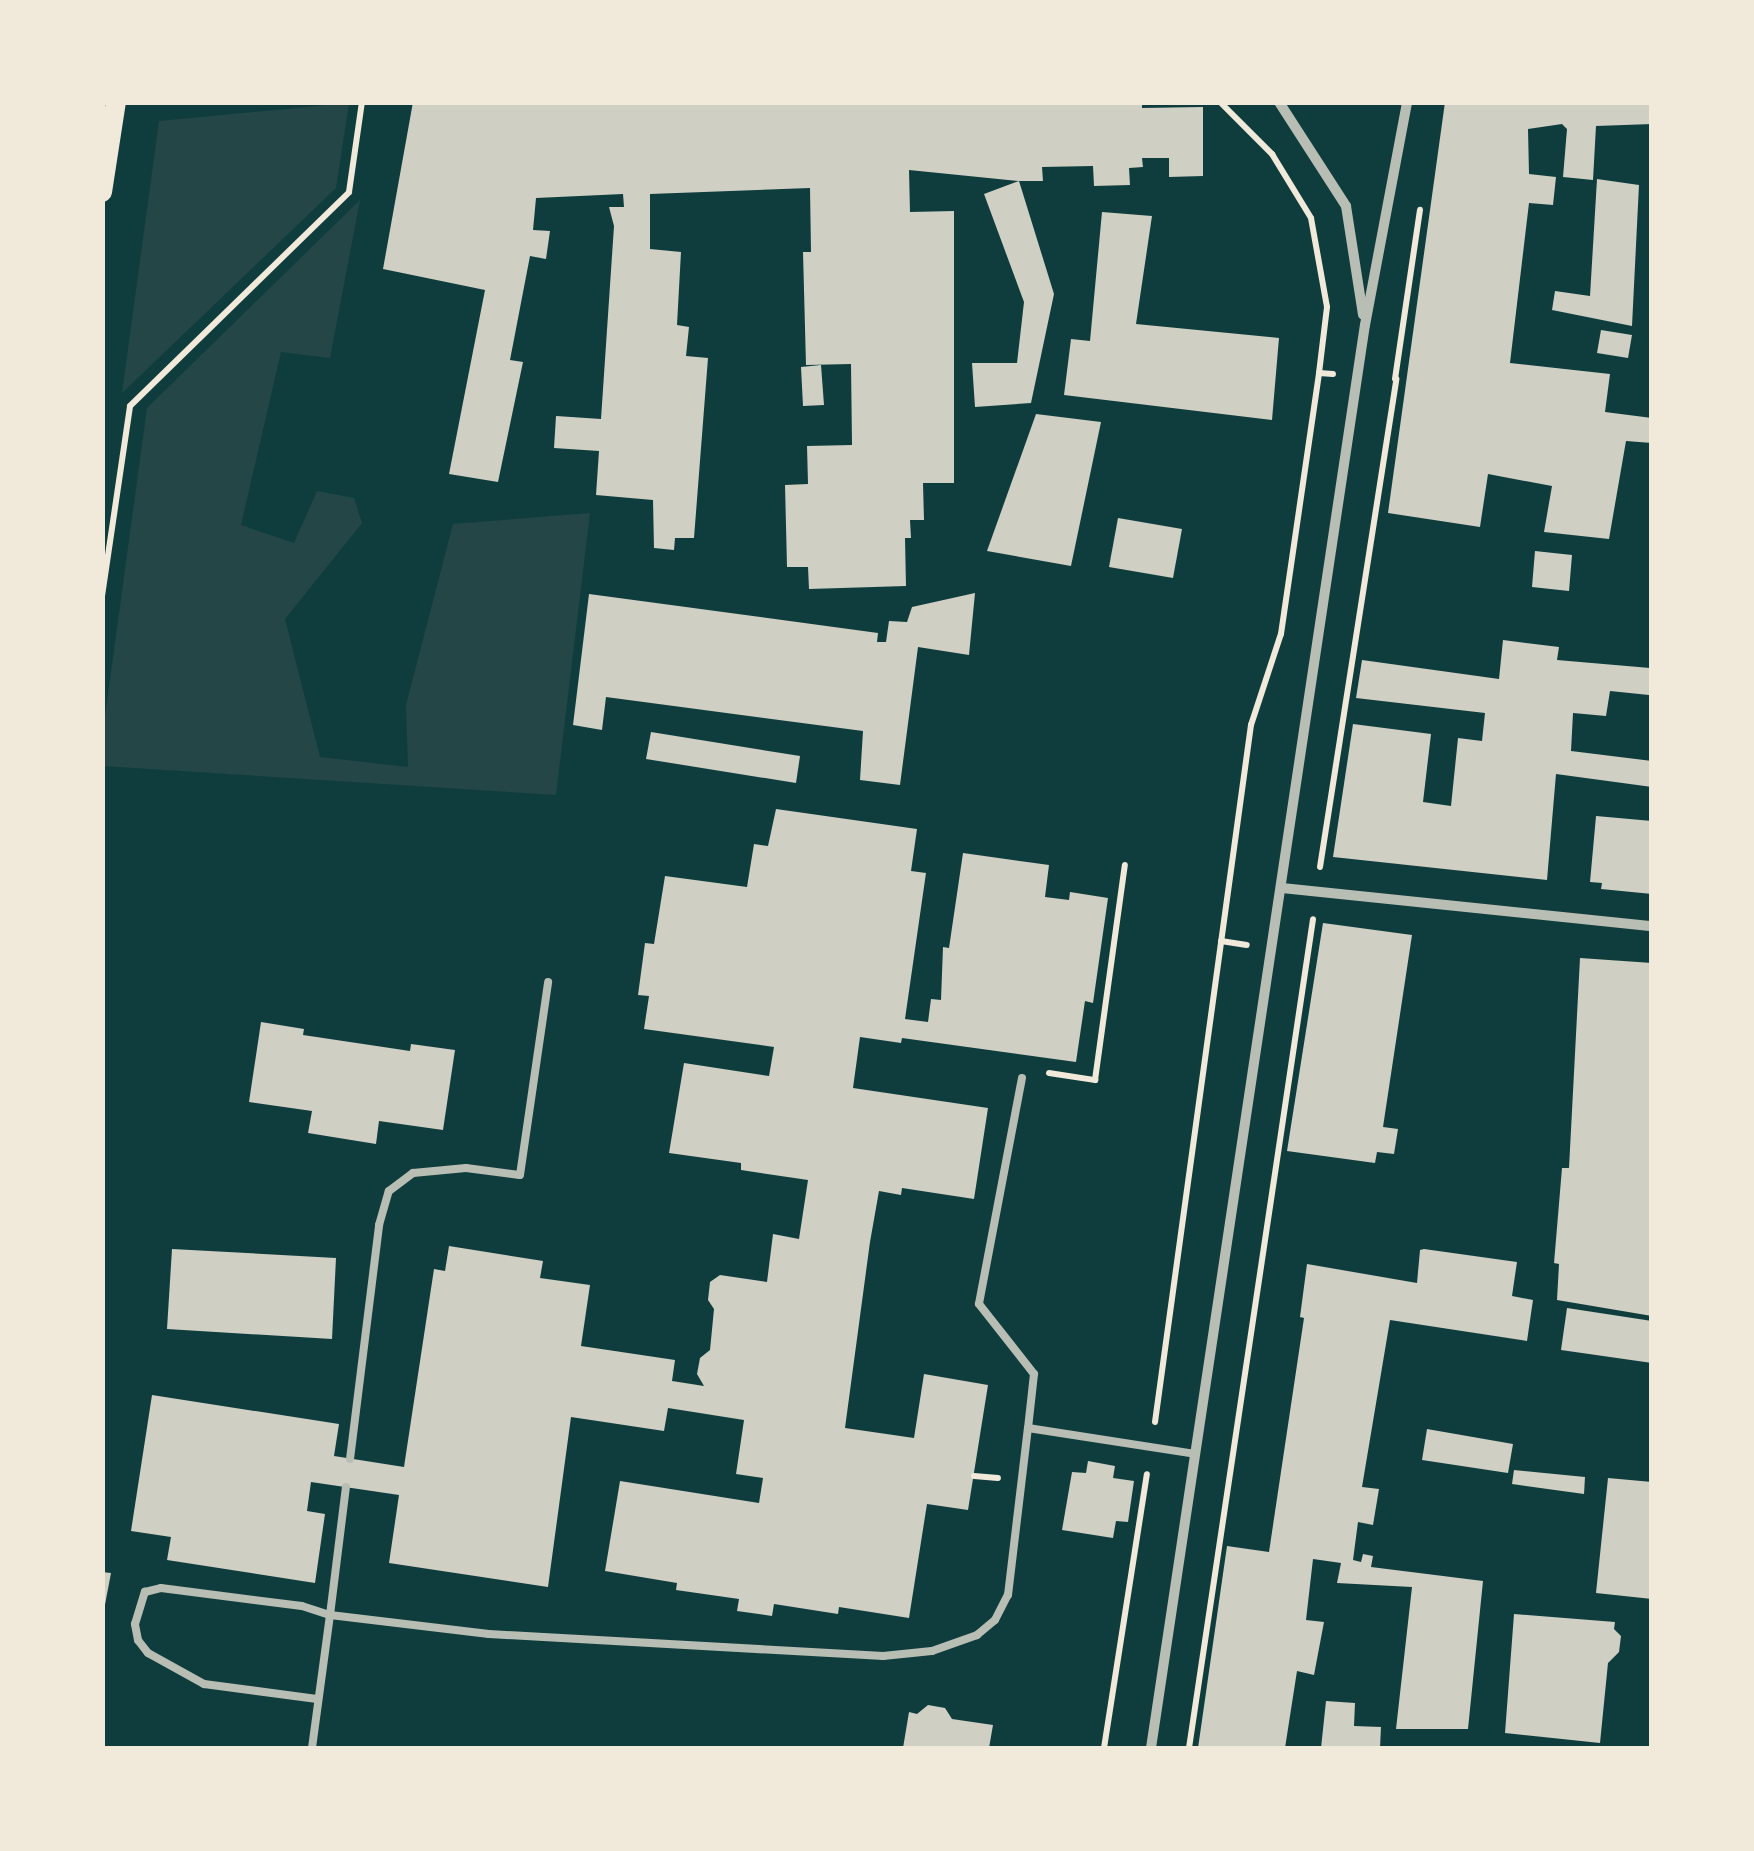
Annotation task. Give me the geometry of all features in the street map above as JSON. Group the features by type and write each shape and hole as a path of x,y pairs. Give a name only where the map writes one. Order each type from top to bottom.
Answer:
{"main road":[{"path":"103,183 116,102"}],"street":[{"path":"1279,102 1346,206 1364,326"},
{"path":"1151,1748 1364,326 1406,102"},
{"path":"1282,888 1652,926"}],"lane":[{"path":"350,1459 378,1225 389,1191 412,1173 466,1168 520,1175 548,982"},
{"path":"317,1699 204,1684 148,1653 138,1640 138,1606 145,1592 161,1588 302,1606 330,1615 488,1634 883,1656 957,1646 995,1620 1008,1594 1034,1374 979,1304 1022,1078"},
{"path":"1028,1428 1195,1454"},
{"path":"312,1748 346,1487"}],"path":[{"path":"102,596 130,406 349,192 362,102"},
{"path":"1104,1748 1151,1447 1252,725 1281,634 1319,373"},
{"path":"1189,1748 1396,379"},
{"path":"1022,1078 1026,1070 1095,1080 1125,865"}],"shaded area":[{"path":"349,103 336,188 122,393 159,121"},
{"path":"360,200 330,358 281,352 241,525 294,543 317,491 354,498 362,523 285,619 320,757 408,767 406,705 453,524 590,513 556,795 103,766 103,731 147,408"}],"building":[{"path":"413,102 1142,102 1142,108 1203,107 1203,176 1169,177 1169,158 1142,158 1143,167 1129,168 1130,185 1094,186 1093,166 1042,167 1043,181 909,170 910,212 954,211 954,483 923,483 924,520 910,520 911,538 905,538 906,586 809,589 808,567 787,567 785,485 808,484 807,446 852,445 851,364 806,365 803,252 811,252 810,188 650,194 650,249 681,252 677,325 689,327 686,356 708,358 694,538 675,538 674,550 654,548 653,500 596,495 599,451 554,448 556,416 601,419 614,226 609,207 624,207 623,194 536,198 533,230 550,231 546,259 530,256 510,360 523,362 498,482 449,474 485,290 383,269"},
{"path":"1445,102 1652,102 1652,124 1596,126 1593,180 1563,177 1567,129 1562,124 1528,129 1529,174 1556,177 1553,205 1529,203 1510,363 1610,374 1605,412 1652,418 1652,443 1626,441 1609,539 1544,532 1552,486 1488,474 1480,527 1388,513"},
{"path":"1597,179 1639,185 1632,326 1552,310 1555,291 1590,296"},
{"path":"1019,181 1054,294 1031,403 975,407 972,363 1017,363 1024,302 984,194"},
{"path":"1102,212 1152,216 1136,324 1279,338 1272,420 1064,395 1071,339 1090,341"},
{"path":"1601,330 1632,335 1628,358 1597,353"},
{"path":"821,365 824,405 803,406 801,367"},
{"path":"1036,414 1101,422 1071,566 987,551"},
{"path":"1118,518 1182,529 1173,578 1109,567"},
{"path":"1535,551 1572,555 1569,591 1532,587"},
{"path":"975,593 969,655 918,647 900,785 860,780 863,731 606,697 602,730 573,725 589,594 878,633 877,642 886,642 889,621 907,622 912,607"},
{"path":"1503,640 1559,647 1557,660 1650,668 1649,695 1610,691 1606,716 1573,713 1571,751 1652,761 1652,787 1556,774 1547,880 1333,857 1353,724 1431,734 1423,802 1451,806 1458,738 1482,741 1485,713 1356,698 1362,660 1499,679"},
{"path":"651,732 800,756 796,783 646,759"},
{"path":"776,809 917,829 911,871 926,873 905,1019 928,1022 931,999 941,1000 943,947 949,948 963,853 1049,865 1045,897 1069,900 1070,892 1108,898 1093,1003 1085,1001 1076,1062 902,1038 901,1043 860,1037 853,1088 988,1108 974,1199 902,1188 901,1195 879,1191 870,1242 845,1428 914,1438 924,1374 988,1385 968,1510 927,1504 909,1618 839,1607 838,1614 774,1604 772,1616 737,1611 739,1599 676,1590 677,1583 605,1571 620,1481 759,1503 763,1478 736,1474 744,1420 668,1408 664,1431 571,1417 548,1587 389,1563 399,1495 311,1482 307,1511 325,1514 315,1583 167,1560 171,1537 131,1531 152,1395 339,1424 334,1456 404,1467 434,1269 445,1271 449,1246 543,1261 540,1278 590,1285 581,1346 675,1360 672,1381 704,1386 697,1374 700,1358 710,1350 714,1309 708,1300 710,1282 720,1275 767,1282 773,1234 799,1239 808,1180 741,1170 741,1163 669,1153 684,1063 769,1076 774,1047 644,1029 649,996 638,995 645,943 654,944 665,876 747,887 754,844 768,846"},
{"path":"1596,816 1652,821 1652,894 1601,889 1602,883 1590,882"},
{"path":"1323,923 1412,935 1383,1127 1398,1129 1394,1154 1377,1152 1375,1163 1287,1151"},
{"path":"1580,958 1652,963 1652,1316 1557,1300 1559,1264 1554,1263 1562,1168 1569,1168"},
{"path":"261,1022 304,1029 303,1035 410,1051 411,1044 455,1050 443,1130 379,1121 376,1144 308,1133 312,1111 249,1102"},
{"path":"172,1249 336,1258 332,1339 167,1329"},
{"path":"1420,1250 1517,1262 1512,1296 1533,1300 1527,1341 1390,1320 1362,1487 1379,1489 1373,1525 1358,1522 1353,1560 1361,1562 1363,1554 1373,1556 1371,1567 1483,1581 1468,1729 1396,1729 1412,1587 1337,1583 1341,1563 1313,1559 1306,1620 1324,1622 1314,1675 1297,1671 1285,1748 1198,1748 1227,1546 1269,1552 1304,1318 1300,1317 1307,1264 1417,1283"},
{"path":"1567,1308 1652,1321 1652,1363 1561,1350"},
{"path":"1427,1429 1513,1444 1508,1473 1422,1460"},
{"path":"1088,1461 1115,1466 1113,1478 1134,1481 1128,1522 1116,1521 1113,1538 1062,1530 1072,1472 1086,1473"},
{"path":"1514,1470 1585,1477 1584,1494 1512,1484"},
{"path":"1608,1478 1652,1482 1652,1599 1596,1593"},
{"path":"102,1572 111,1573 104,1610 102,1609"},
{"path":"1514,1614 1615,1622 1614,1629 1621,1636 1619,1652 1608,1663 1600,1743 1505,1733"},
{"path":"1326,1701 1355,1703 1354,1726 1381,1727 1380,1748 1321,1748"},
{"path":"928,1705 945,1708 952,1719 993,1725 989,1748 903,1748 909,1712 917,1714"}]}
